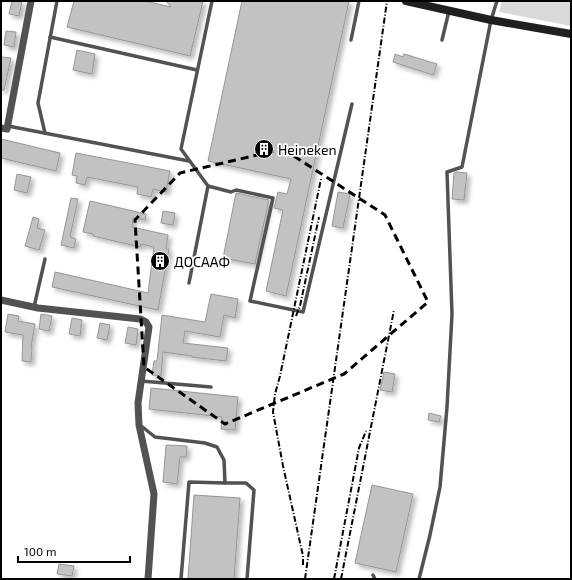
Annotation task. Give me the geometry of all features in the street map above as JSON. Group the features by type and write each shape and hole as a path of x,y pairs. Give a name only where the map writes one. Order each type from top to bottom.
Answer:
{"street":[{"path":"5,127 31,1"},
{"path":"406,1 491,20 571,34"},
{"path":"1,300 34,307 140,319 146,322 149,327 138,402 139,425 154,494 148,579"}],"lane":[{"path":"46,133 38,103 57,1"},
{"path":"212,1 180,149 208,186 231,192 236,190 273,198 250,301 304,312 352,104"},
{"path":"351,40 358,1"},
{"path":"419,579 440,487 447,407 452,314 447,172 462,167 491,20 497,1"},
{"path":"442,40 449,11"},
{"path":"50,37 197,70"},
{"path":"5,127 46,133 189,161"},
{"path":"189,283 208,186"},
{"path":"34,307 46,259"},
{"path":"141,381 211,388"},
{"path":"139,425 155,437 198,442 216,447 224,460 225,483"},
{"path":"181,579 189,482 246,483 254,490 247,579"}],"highlighted area":[{"path":"283,149 385,215 428,302 344,374 225,424 144,367 135,220 180,173"}],"shaded area":[{"path":"502,1 571,1 571,26 499,12"}],"building":[{"path":"12,1 22,1 19,16 9,14"},
{"path":"74,1 145,1 171,7 166,1 203,1 190,56 67,27"},
{"name":"Heineken","path":"242,1 349,1 286,296 266,291 283,210 274,208 278,192 287,194 291,179 208,161"},
{"path":"6,31 16,32 14,47 4,45"},
{"path":"77,50 95,54 92,74 73,70"},
{"path":"395,54 403,57 404,54 437,64 433,75 393,62"},
{"path":"1,57 11,58 4,90 1,90"},
{"path":"1,139 60,153 56,171 1,158"},
{"path":"76,153 170,171 166,192 153,189 151,197 137,194 138,187 87,177 85,185 76,183 77,176 72,175"},
{"path":"454,173 467,173 464,200 452,199"},
{"path":"17,174 31,177 27,193 14,190"},
{"path":"338,192 350,194 343,228 332,226"},
{"path":"236,193 269,200 255,264 223,258"},
{"path":"71,198 78,199 70,237 76,239 74,248 61,245"},
{"name":"ДОСААФ","path":"90,201 146,214 145,220 133,218 132,227 168,235 166,249 169,249 158,310 52,287 55,272 148,293 154,247 141,244 140,247 93,236 93,234 83,232"},
{"path":"163,211 175,213 173,225 161,223"},
{"path":"33,217 39,219 37,228 45,230 39,250 25,246"},
{"path":"211,294 238,299 235,318 224,315 220,337 185,331 183,343 228,348 226,361 163,352 161,376 152,375 154,361 157,361 162,315 205,322"},
{"path":"8,314 19,316 18,321 35,324 31,347 31,362 22,361 23,335 5,332"},
{"path":"41,314 52,316 49,331 39,329"},
{"path":"72,318 82,320 80,336 69,334"},
{"path":"100,323 110,325 107,340 97,338"},
{"path":"128,327 138,329 136,345 125,343"},
{"path":"384,372 395,374 392,392 380,390"},
{"path":"151,388 238,397 235,430 221,429 222,417 149,409"},
{"path":"429,413 441,416 439,422 428,420"},
{"path":"166,445 187,446 186,457 180,457 177,484 163,482"},
{"path":"372,485 413,494 396,572 355,563"},
{"path":"194,495 240,498 234,579 188,579"},
{"path":"59,564 74,566 72,576 57,574"}],"railway":[{"path":"305,579 387,1"},
{"path":"303,565 303,556 283,466 273,412 275,394 321,179"},
{"path":"296,316 300,306 319,217"},
{"path":"341,579 394,310"},
{"path":"334,579 359,448 366,431"}],"place":[{"name":"Heineken","path":"264,149"},
{"name":"ДОСААФ","path":"160,261"}]}
